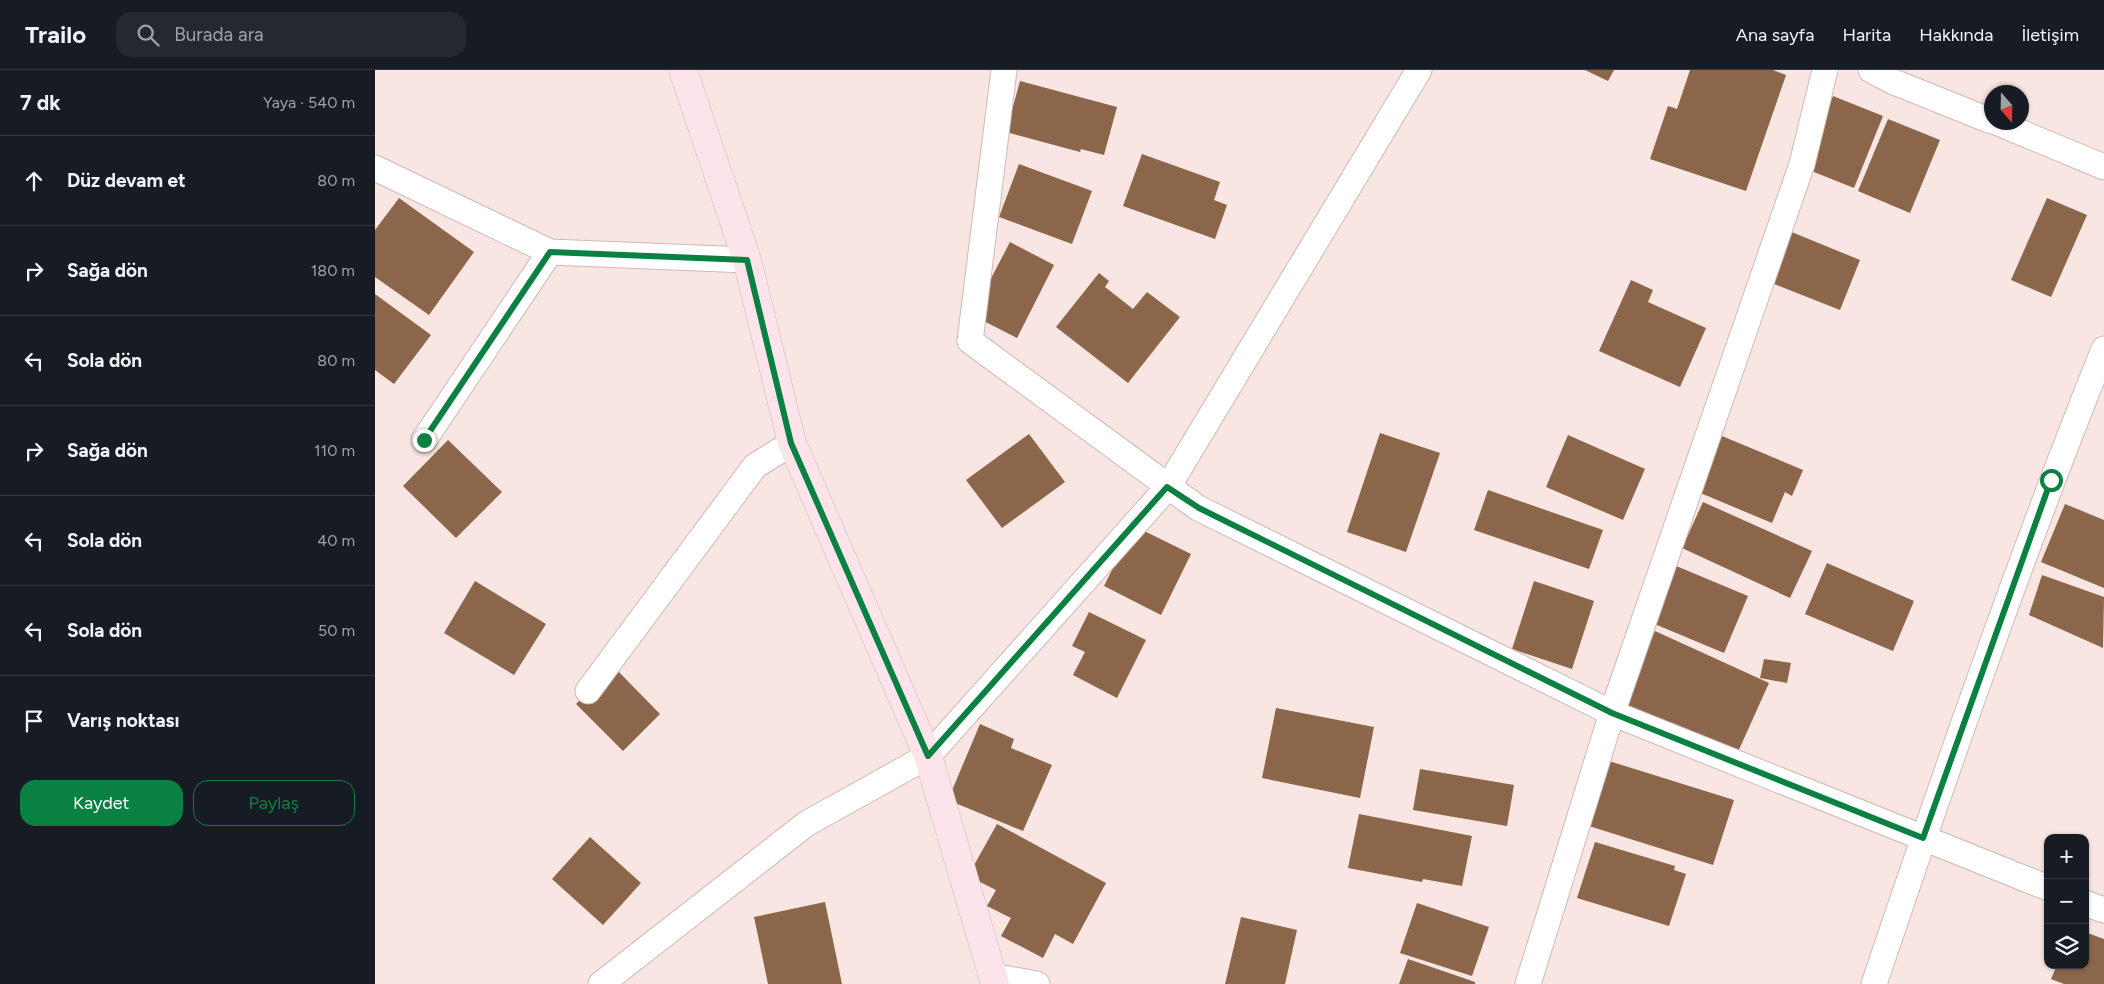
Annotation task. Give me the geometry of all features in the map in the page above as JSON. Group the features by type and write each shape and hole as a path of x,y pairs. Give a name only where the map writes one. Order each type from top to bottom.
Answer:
{"street":[{"path":"683,70 747,260 791,443 928,756 993,980 1037,984"},
{"path":"1004,70 970,341 1167,487 1199,508 1612,713 2044,886"},
{"path":"601,984 806,824 928,756 1167,487 1419,70"},
{"path":"1528,984 1612,713 1802,164 1825,70"},
{"path":"1871,70 1894,82 1984,118"},
{"path":"2015,130 2104,167"},
{"path":"375,168 550,252 747,260"},
{"path":"424,440 550,252"},
{"path":"1873,984 2051,480 2104,349"},
{"path":"588,691 755,466 791,443"},
{"path":"2089,904 2104,910"}],"building":[{"path":"1585,70 1614,70 1608,81"},
{"path":"1690,70 1773,70 1786,75 1746,191 1650,159 1668,106 1677,109"},
{"path":"1020,81 1117,107 1104,155 1081,149 1080,152 1006,132"},
{"path":"1833,96 1883,116 1854,188 1804,168"},
{"path":"1888,119 1940,140 1910,213 1858,191"},
{"path":"1142,154 1220,182 1214,200 1227,205 1215,239 1123,206"},
{"path":"1019,164 1092,191 1072,244 999,217"},
{"path":"399,198 474,252 429,315 375,277 375,230"},
{"path":"2047,198 2087,215 2051,297 2011,280"},
{"path":"1789,231 1860,260 1840,310 1769,282"},
{"path":"1010,242 1054,265 1017,338 972,315"},
{"path":"1099,273 1109,281 1105,287 1133,309 1147,292 1180,317 1128,383 1056,327"},
{"path":"1631,280 1653,290 1648,302 1706,328 1680,387 1599,351"},
{"path":"375,294 431,335 394,384 375,370"},
{"path":"1380,433 1440,453 1406,552 1347,532"},
{"path":"1029,434 1065,482 1002,528 966,480"},
{"path":"1568,435 1645,469 1623,520 1546,487"},
{"path":"1722,436 1803,470 1792,496 1785,492 1772,523 1698,492"},
{"path":"448,440 502,492 456,538 403,486"},
{"path":"1488,490 1603,530 1589,569 1474,530"},
{"path":"1703,502 1812,551 1790,598 1682,548"},
{"path":"2065,504 2104,520 2104,588 2041,562"},
{"path":"1134,526 1191,554 1161,615 1104,586"},
{"path":"1669,563 1748,596 1724,653 1645,620"},
{"path":"1827,563 1914,601 1893,651 1805,614"},
{"path":"2042,575 2104,597 2103,648 2029,615"},
{"path":"475,581 546,624 514,675 444,633"},
{"path":"1534,581 1594,601 1572,669 1512,649"},
{"path":"1089,612 1146,640 1117,698 1073,675 1085,652 1072,646"},
{"path":"1655,631 1769,683 1737,754 1623,703"},
{"path":"1764,659 1791,663 1787,683 1760,678"},
{"path":"613,666 660,714 623,751 576,704"},
{"path":"1276,708 1374,727 1360,798 1262,778"},
{"path":"980,724 1014,739 1011,748 1052,765 1023,831 948,800"},
{"path":"1609,761 1734,800 1713,865 1589,826"},
{"path":"1420,769 1514,785 1507,826 1413,810"},
{"path":"1359,814 1472,836 1462,886 1423,879 1422,882 1348,868"},
{"path":"997,824 1106,883 1073,944 1055,934 1043,958 1001,936 1011,918 987,906 996,890 968,876"},
{"path":"590,837 641,883 603,925 552,879"},
{"path":"1595,842 1675,866 1674,870 1686,874 1669,926 1577,898"},
{"path":"825,902 842,984 768,984 754,917"},
{"path":"1417,903 1489,927 1472,976 1400,953"},
{"path":"1241,917 1297,930 1285,984 1225,984"},
{"path":"2089,933 2104,939 2104,984 2064,984 2051,979 2055,969 2089,969"},
{"path":"1408,959 1475,982 1475,984 1399,984"}],"route":[{"path":"424,440 550,252 747,260 791,443 928,756 1167,487 1199,508 1612,713 1923,838 2051,480"}]}
